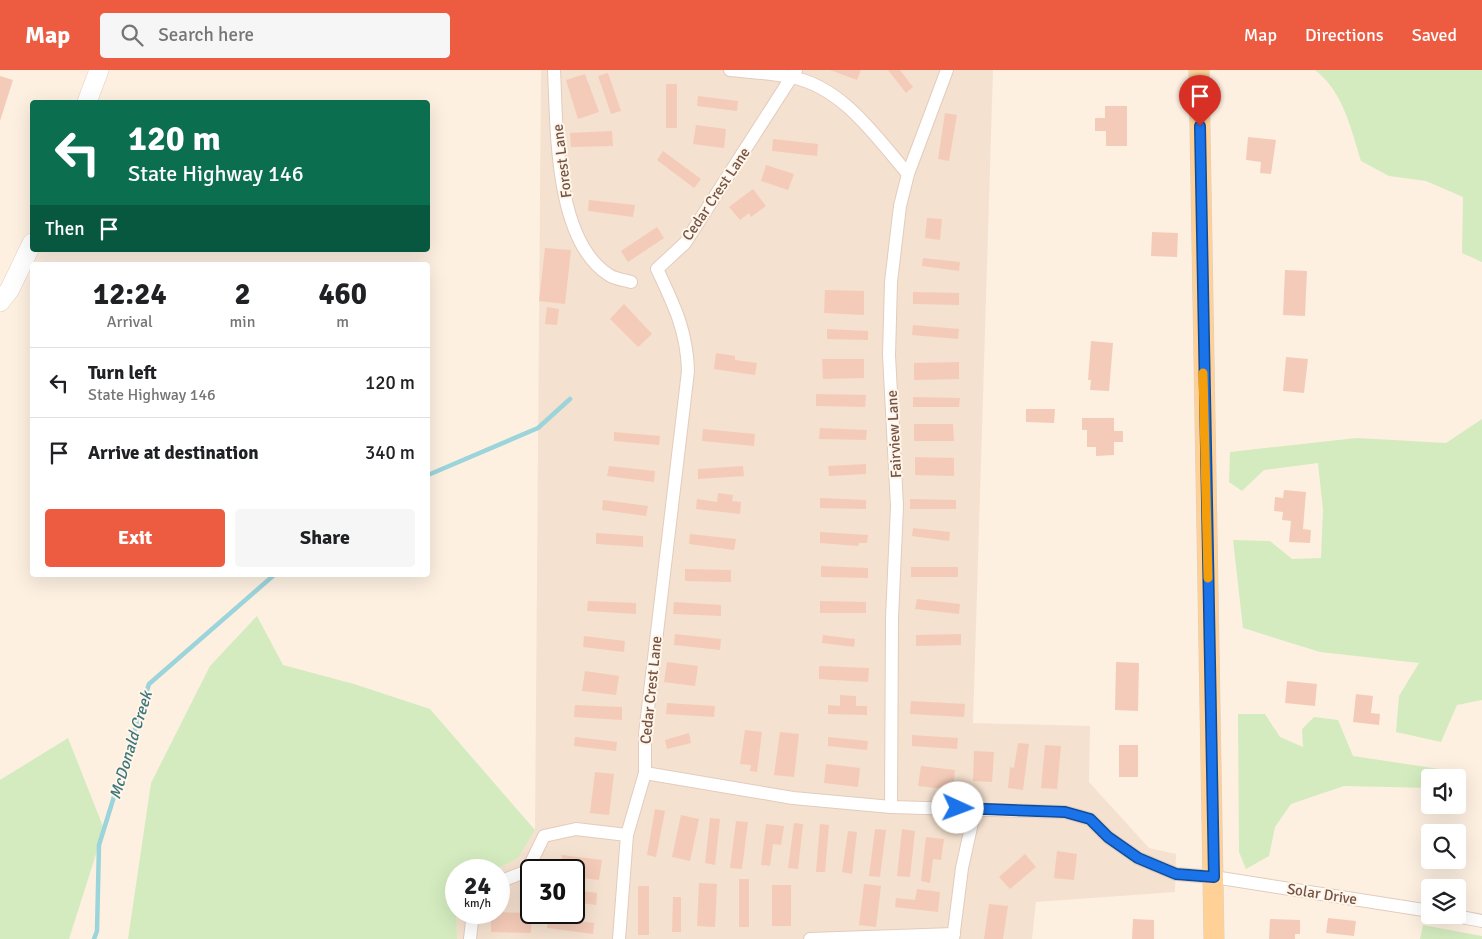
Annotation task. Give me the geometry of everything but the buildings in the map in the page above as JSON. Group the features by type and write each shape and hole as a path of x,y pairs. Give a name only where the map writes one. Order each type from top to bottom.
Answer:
{"main road":[{"path":"1199,70 1214,939"}],"street":[{"path":"88,100 99,70"},
{"name":"Forest Lane","path":"554,70 562,188 575,228 598,266 610,276 631,282"},
{"path":"730,70 795,73 826,90 846,105 908,174"},
{"name":"Fairview Lane","path":"891,807 892,618 898,506 889,355 891,282 900,206 908,174 947,70"},
{"name":"Cedar Crest Lane","path":"645,773 645,734 688,371 687,346 678,314 657,269 689,236 795,73"},
{"path":"0,302 10,288 30,247"},
{"path":"619,939 627,835 645,773 793,798 891,807 1065,812 1090,819 1108,837 1138,858 1176,874 1214,877"},
{"path":"810,939 953,936 962,868 975,809"},
{"path":"510,878 527,872 544,836 576,829 627,835"},
{"name":"Solar Drive","path":"1214,877 1421,910"},
{"path":"1466,918 1482,922"},
{"path":"470,939 472,924"}],"shaded area":[{"path":"541,70 993,70 973,723 1090,726 1089,782 1149,848 1176,854 1175,892 1036,902 1032,939 457,939 457,924 510,924 510,862 518,858 535,830"}],"green space":[{"path":"1315,70 1482,70 1482,262 1462,253 1463,197 1426,181 1389,176 1361,161 1345,111 1333,89"},
{"path":"1482,419 1482,700 1457,705 1441,742 1396,732 1399,696 1419,663 1320,652 1243,628 1233,540 1270,541 1292,559 1321,558 1323,510 1318,463 1264,470 1242,491 1229,482 1230,452 1357,438 1446,443"},
{"path":"257,616 283,665 354,684 430,709 535,830 518,858 510,862 510,859 445,859 445,924 457,924 457,939 128,939 151,783 210,666"},
{"path":"1238,714 1265,714 1280,737 1303,747 1302,729 1314,717 1338,720 1353,756 1439,769 1421,769 1421,788 1344,786 1291,804 1275,827 1269,856 1246,869 1239,852"},
{"path":"68,738 104,829 69,939 0,939 0,780"},
{"path":"1423,925 1482,936 1482,939 1420,939"}],"waterway":[{"name":"McDonald Creek","path":"430,474 538,428 570,399"},
{"name":"McDonald Creek","path":"94,939 97,931 99,845 149,684 272,577"}],"slow traffic":[{"path":"1203,373 1208,578"}],"route":[{"path":"958,808 1065,812 1090,819 1108,837 1138,858 1176,874 1214,877 1202,332 1200,126"}]}
